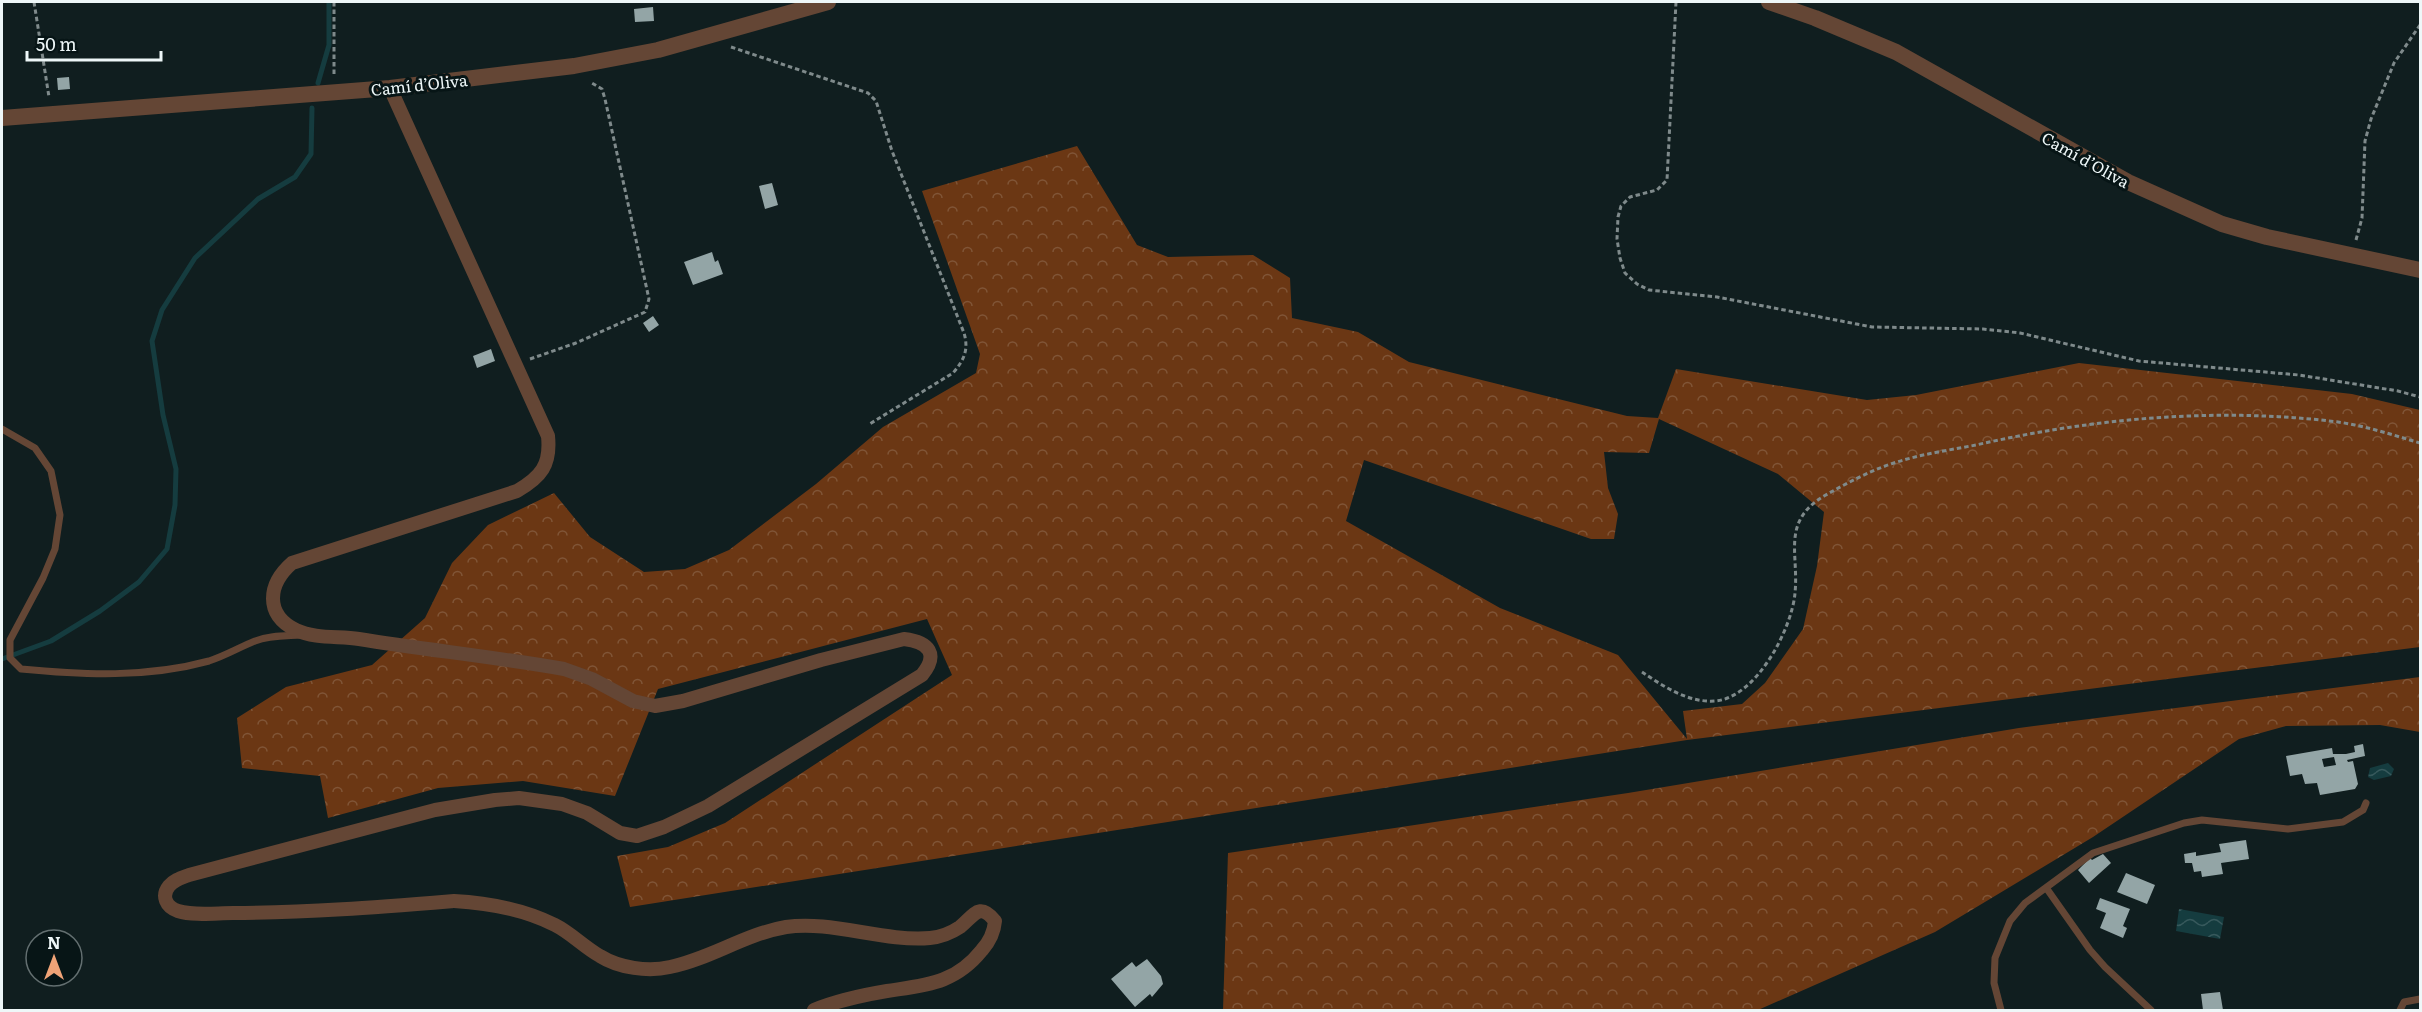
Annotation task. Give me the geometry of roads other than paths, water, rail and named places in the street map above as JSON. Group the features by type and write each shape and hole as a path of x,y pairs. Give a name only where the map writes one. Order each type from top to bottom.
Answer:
{"street":[{"name":"Camí d’Oliva","path":"2,118 390,88 622,59 828,2"},
{"name":"Camí d’Oliva","path":"1769,2 1815,18 1896,52 2128,182 2222,224 2267,237 2421,270"},
{"path":"390,88 548,436 549,448 546,463 533,482 517,491 292,563 281,573 276,583 274,604 276,616 296,630 309,635 351,638 564,669 592,679 633,701 655,706 683,701 821,660 904,639 916,640 926,645 931,660 922,675 726,796 682,819 646,833 629,836 587,813 562,804 539,800 519,798 469,803 407,816 189,875 176,880 168,887 164,894 166,901 171,908 189,913 298,913 454,901 479,903 518,910 537,917 557,926 602,957 620,964 646,969 667,968 703,958 786,927 805,926 908,939 933,938 949,933 961,926 973,913 982,911 989,914 995,921 995,931 974,960 959,973 943,981 884,991 814,1011"}],"lane":[{"path":"2,429 35,448 51,471 60,515 55,549 43,578 10,640 10,658 21,669 80,675 148,672 208,661 257,640 276,636 309,635"},
{"path":"2001,1011 1994,970 1999,945 2017,911 2047,889 2060,875 2093,853 2184,823 2202,820 2266,827 2312,827 2343,822 2363,810 2366,803"},
{"path":"2047,889 2105,968 2151,1011"},
{"path":"2400,1011 2403,1002 2421,999"}],"water":[{"path":"2388,763 2394,769 2391,776 2374,780 2368,777 2370,768"},
{"path":"2179,909 2224,917 2220,939 2176,931"}],"waterway":[{"path":"318,83 329,45 329,2"},
{"path":"2,659 51,641 100,611 139,582 167,549 175,505 176,469 163,415 152,341 162,310 195,258 258,199 295,177 311,154 312,108"}]}
